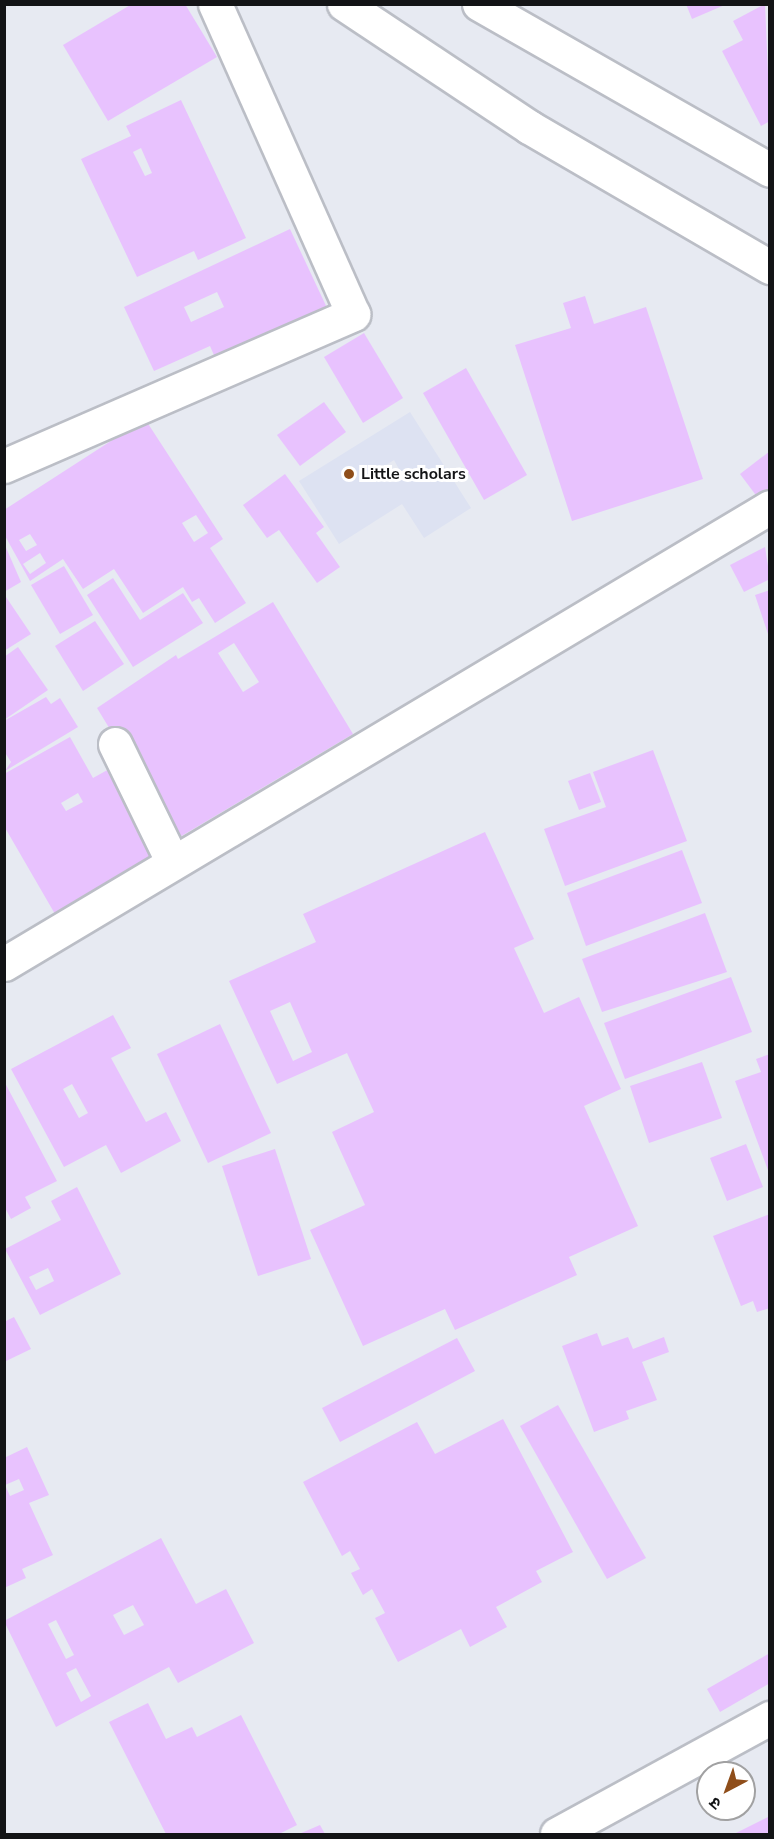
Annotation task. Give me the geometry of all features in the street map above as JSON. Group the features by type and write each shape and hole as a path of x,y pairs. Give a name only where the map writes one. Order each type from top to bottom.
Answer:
{"street":[{"path":"4,466 353,314 215,4"},
{"path":"344,4 529,127 770,267"},
{"path":"479,4 770,170"},
{"path":"4,963 770,507"},
{"path":"115,744 173,863"},
{"path":"557,1834 770,1718"}],"shaded area":[{"name":"Little scholars","path":"410,412 471,508 424,538 402,504 339,544 299,481","holes":["394,460 400,471 390,478 383,467"]}],"building":[{"path":"132,4 185,4 217,57 108,121 63,45"},
{"path":"686,4 727,4 692,19"},
{"path":"765,4 770,121 761,126 722,51 743,40 733,21"},
{"path":"181,100 246,238 198,260 194,251 137,277 81,159 131,136 126,126","holes":["141,148 152,173 145,176 133,152"]},
{"path":"290,229 328,310 217,362 210,346 154,371 124,307","holes":["217,292 224,307 191,322 184,307"]},
{"path":"585,296 594,324 646,307 703,479 572,521 515,345 571,328 563,303"},
{"path":"364,333 403,398 363,423 324,357"},
{"path":"466,368 527,475 484,500 423,393"},
{"path":"324,402 346,432 300,466 277,435"},
{"path":"145,419 223,539 210,548 246,603 215,623 199,598 192,602 183,587 143,613 114,569 83,589 63,559 30,581 4,534 4,510","holes":["196,515 208,533 194,542 182,523","30,534 37,545 26,551 19,540","40,553 46,563 30,574 23,564"]},
{"path":"770,451 770,489 758,498 740,474"},
{"path":"285,474 324,527 316,533 340,567 317,583 279,530 267,538 243,505"},
{"path":"4,543 21,582 4,592"},
{"path":"765,547 770,579 744,592 730,565"},
{"path":"64,566 93,615 60,634 31,585"},
{"path":"113,578 140,620 183,593 203,623 133,667 87,595"},
{"path":"770,590 770,637 769,637 755,595"},
{"path":"4,594 31,634 4,651"},
{"path":"273,602 353,734 168,844 155,803 97,708 176,655 178,659","holes":["234,643 259,682 243,692 218,653"]},
{"path":"95,621 124,664 83,691 55,646"},
{"path":"18,647 48,690 4,720 4,657"},
{"path":"46,697 51,704 60,698 78,727 5,771 11,762 4,751 4,721"},
{"path":"70,737 93,778 111,768 160,854 55,914 4,826 4,774","holes":["78,793 83,802 66,811 61,803"]},
{"path":"653,750 687,841 565,886 544,829 606,807 593,772"},
{"path":"590,773 601,802 579,810 568,781"},
{"path":"485,832 534,939 514,948 544,1013 579,997 621,1089 584,1106 638,1226 569,1257 577,1275 455,1330 445,1309 363,1346 310,1230 365,1205 332,1132 374,1112 347,1053 277,1084 229,981 316,942 303,914","holes":["290,1002 312,1052 293,1061 270,1011"]},
{"path":"682,850 702,903 586,946 567,893"},
{"path":"705,913 727,972 602,1012 582,959"},
{"path":"731,977 752,1032 625,1079 604,1023"},
{"path":"113,1015 131,1048 111,1058 146,1122 166,1112 181,1141 121,1173 106,1145 64,1167 11,1069","holes":["72,1084 88,1113 79,1118 63,1089"]},
{"path":"220,1024 271,1133 208,1163 157,1054"},
{"path":"770,1054 769,1173 735,1081 761,1072 756,1059"},
{"path":"702,1062 722,1118 649,1143 630,1086"},
{"path":"4,1081 57,1181 25,1197 31,1208 11,1219 4,1206"},
{"path":"746,1144 763,1187 727,1201 710,1158"},
{"path":"275,1149 311,1259 258,1276 222,1166"},
{"path":"77,1187 121,1274 40,1315 5,1249 61,1220 51,1201","holes":["48,1268 54,1281 36,1290 29,1277"]},
{"path":"770,1214 770,1308 757,1312 753,1301 741,1306 713,1236"},
{"path":"14,1317 31,1349 4,1362 4,1322"},
{"path":"597,1333 602,1346 628,1337 633,1349 664,1337 669,1352 642,1362 657,1400 626,1411 629,1419 594,1432 562,1346"},
{"path":"457,1338 475,1371 340,1442 322,1408"},
{"path":"558,1405 646,1558 607,1579 520,1426"},
{"path":"503,1419 573,1552 536,1571 542,1582 496,1607 507,1627 470,1647 461,1629 398,1662 375,1618 385,1613 372,1589 363,1595 351,1573 360,1569 350,1551 342,1556 303,1482 417,1422 435,1454"},
{"path":"27,1447 49,1495 29,1503 53,1555 22,1569 26,1578 4,1588 4,1458","holes":["19,1479 24,1490 10,1496 5,1485"]},
{"path":"161,1538 196,1604 226,1589 254,1643 178,1683 169,1667 56,1727 4,1621","holes":["133,1605 144,1625 124,1635 113,1615","56,1620 74,1655 66,1659 48,1624","76,1668 91,1696 81,1702 66,1673"]},
{"path":"770,1653 770,1683 720,1712 707,1689"},
{"path":"148,1703 166,1739 192,1727 197,1737 241,1715 297,1825 279,1834 166,1834 109,1722"},
{"path":"770,1816 770,1834 734,1834"},
{"path":"320,1825 325,1834 299,1834"}],"place":[{"name":"Little scholars","path":"349,474"}]}
